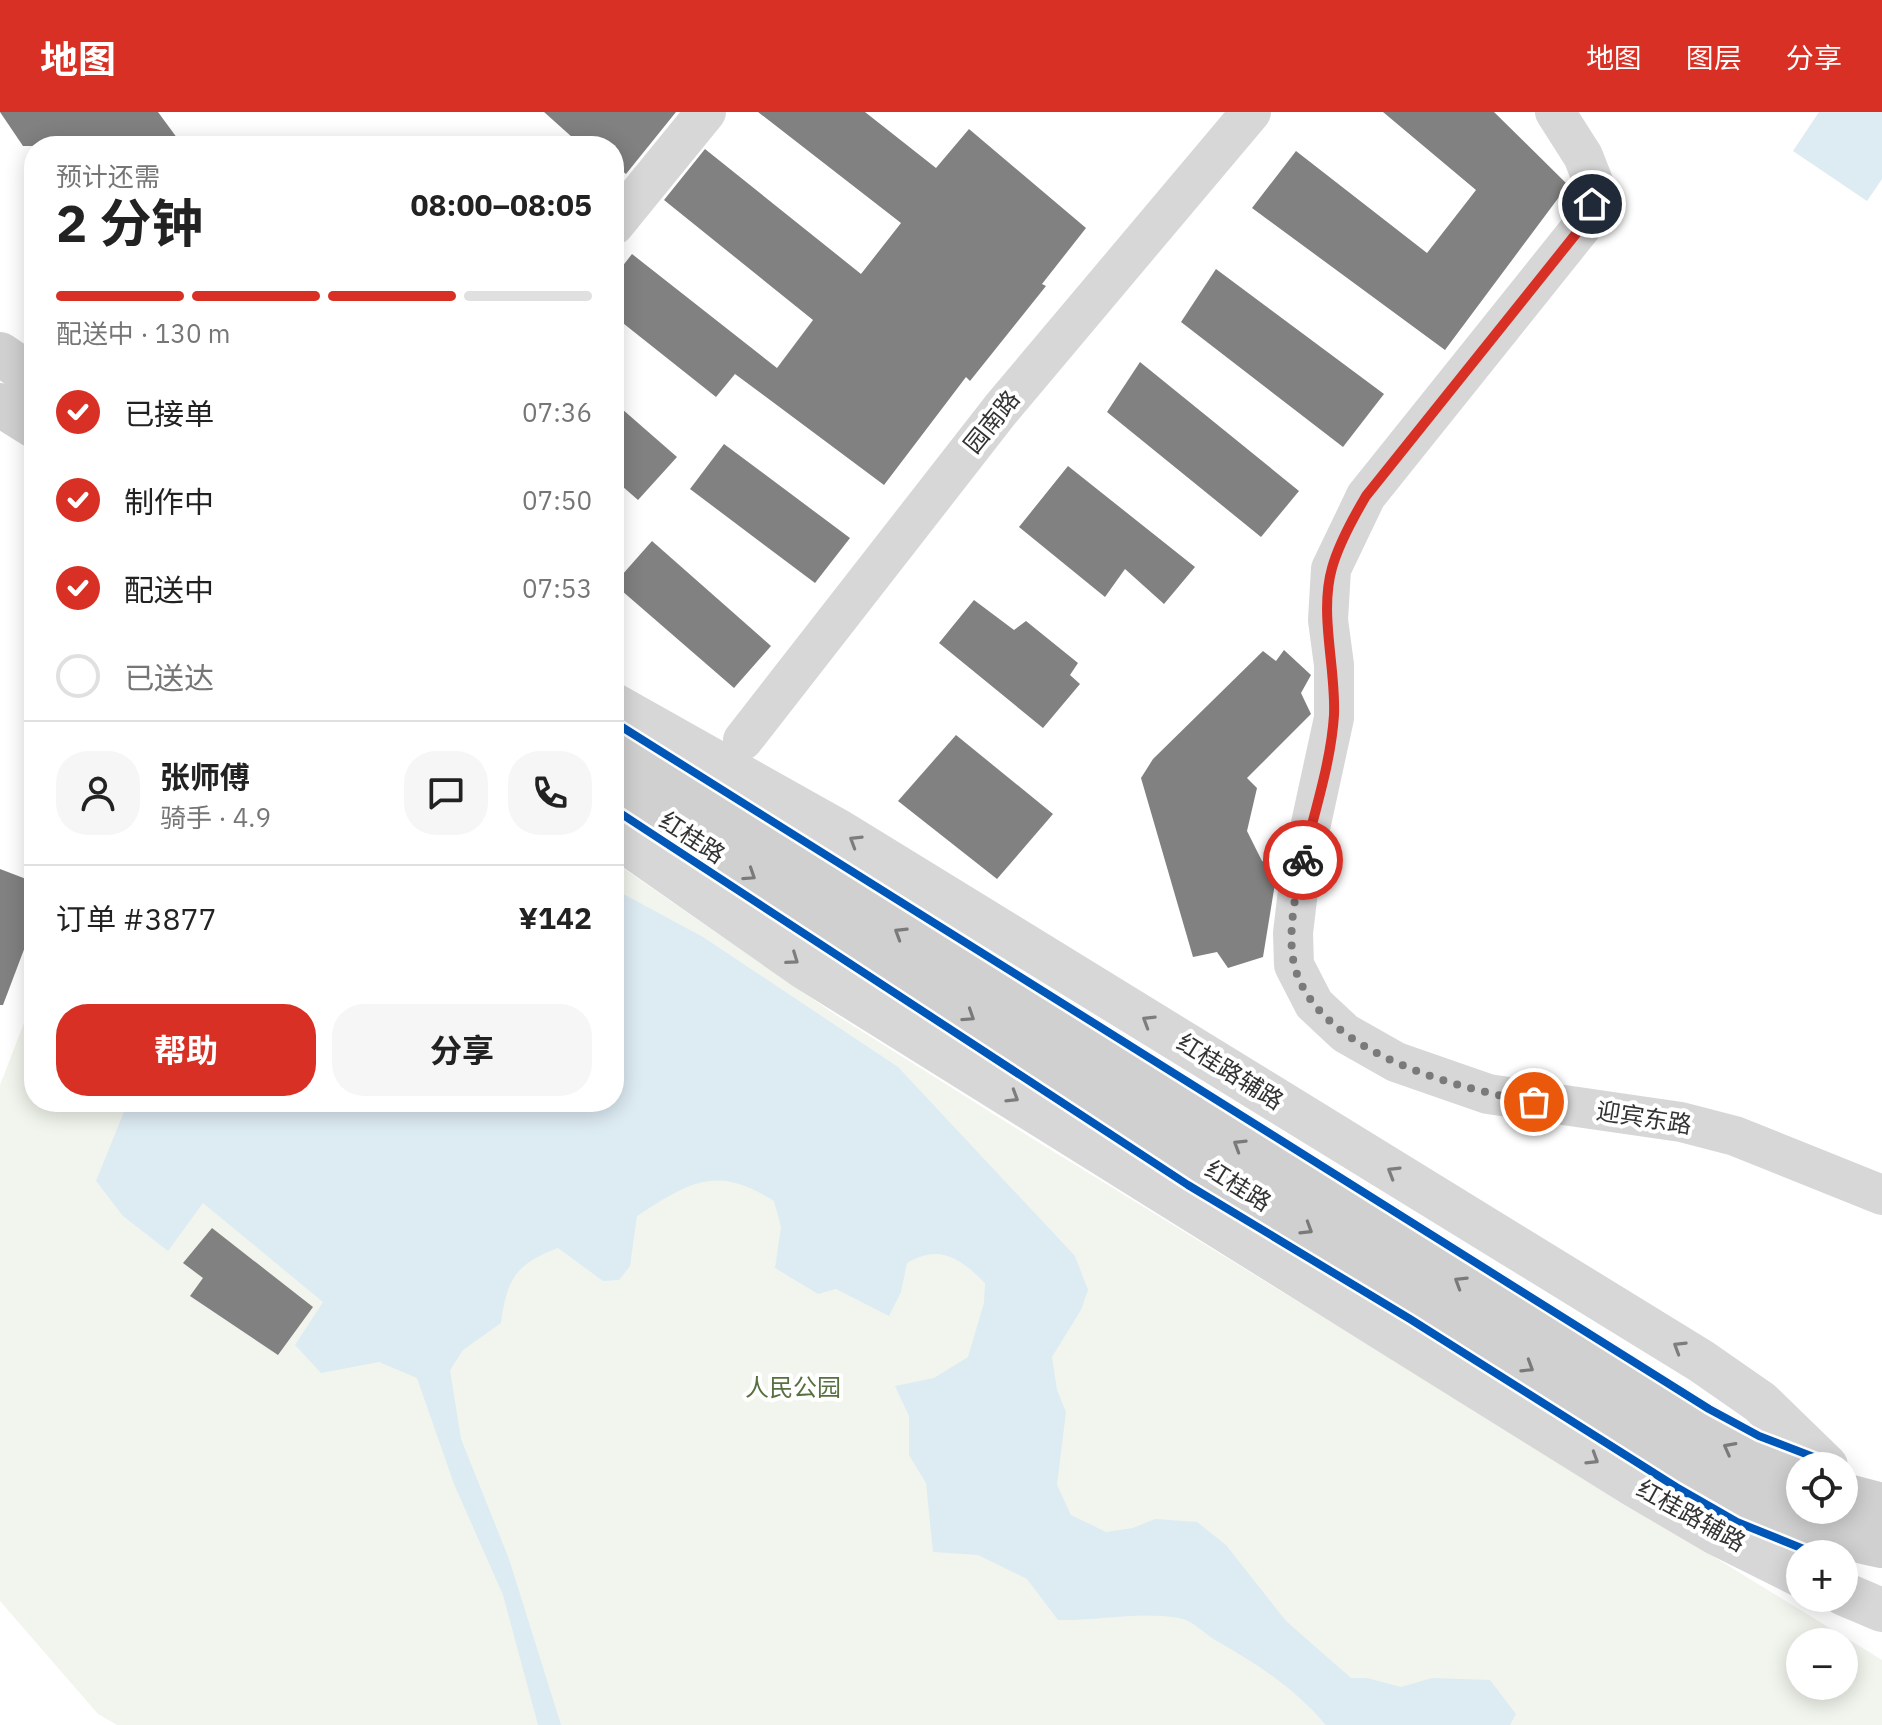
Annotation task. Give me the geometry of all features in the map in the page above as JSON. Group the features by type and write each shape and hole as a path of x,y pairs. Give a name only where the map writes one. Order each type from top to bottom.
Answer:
{"main road":[{"path":"0,354 24,370"},
{"path":"0,405 24,420"},
{"name":"红桂路","path":"624,747 1667,1411 1726,1447 1786,1474"},
{"name":"红桂路","path":"624,748 1020,1049 1682,1463 1765,1506 1882,1546"},
{"path":"1858,1499 1882,1505"}],"street":[{"path":"624,213 706,112"},
{"name":"园南路","path":"743,740 1001,409 1251,112"},
{"name":"迎宾东路","path":"1555,112 1583,156 1596,189 1587,220 1366,496 1331,569 1328,620 1334,665 1334,718 1300,874 1293,933 1294,965 1314,1004 1345,1033 1396,1062 1488,1094 1681,1122 1735,1136 1882,1195"},
{"name":"红桂路辅路","path":"624,747 840,832 1713,1369 1760,1402 1812,1452"},
{"name":"红桂路辅路","path":"624,841 804,967 1636,1486 1716,1533 1786,1568"},
{"path":"1858,1497 1882,1520"},
{"path":"1858,1600 1882,1610"}],"green space":[{"name":"人民公园","path":"624,869 836,1015 1786,1601 1786,1612 1804,1612 1830,1628 1786,1628 1786,1700 1858,1700 1858,1645 1882,1660 1882,1725 117,1725 98,1714 0,1601 0,1085 24,1023 24,1112 624,1112"}],"shaded area":[{"path":"1819,112 1882,112 1882,179 1867,201 1793,151"},
{"path":"624,894 703,937 898,1067 1075,1256 1088,1290 1081,1310 1052,1357 1057,1390 1066,1412 1057,1485 1071,1515 1106,1532 1133,1528 1155,1519 1197,1522 1226,1545 1286,1621 1351,1678 1367,1678 1401,1687 1432,1678 1490,1680 1516,1714 1510,1725 1326,1725 1275,1678 1189,1621 1164,1616 1058,1620 1027,1579 978,1555 933,1552 926,1483 909,1455 909,1416 895,1386 934,1378 968,1357 984,1303 985,1283 949,1256 930,1254 907,1263 901,1292 889,1316 836,1289 818,1294 775,1268 781,1227 774,1201 736,1183 719,1181 688,1187 637,1216 630,1266 619,1280 603,1281 558,1248 532,1260 511,1284 501,1323 463,1350 450,1370 461,1439 509,1559 561,1725 538,1725 503,1595 454,1484 417,1378 379,1362 321,1373 295,1345 323,1302 203,1203 168,1251 123,1216 96,1181 124,1112 624,1112"}],"building":[{"path":"0,112 158,112 176,136 24,136 23,146"},
{"path":"544,112 676,112 626,174 624,136 571,136"},
{"path":"758,112 865,112 936,168 969,129 1086,228 1042,284 1046,286 970,381 966,377 884,485 735,374 716,397 624,324 624,264 632,254 777,368 813,320 664,200 705,149 861,274 901,223"},
{"path":"1383,112 1494,112 1568,185 1445,350 1252,208 1296,151 1427,253 1476,190"},
{"path":"1216,269 1384,394 1343,447 1181,322"},
{"path":"1140,362 1299,491 1261,537 1107,412"},
{"path":"624,411 677,457 638,500 624,488"},
{"path":"724,444 850,538 815,583 690,489"},
{"path":"1068,466 1195,567 1164,604 1125,569 1105,597 1019,527"},
{"path":"652,541 771,646 734,688 624,593 624,573"},
{"path":"974,600 1014,630 1026,621 1078,663 1070,675 1080,684 1043,728 939,643"},
{"path":"1284,650 1311,675 1301,693 1311,714 1247,778 1257,788 1247,831 1262,861 1278,865 1263,957 1228,968 1217,952 1193,957 1141,778 1153,759 1263,651 1276,661"},
{"path":"956,735 1053,814 997,879 898,801"},
{"path":"0,869 24,878 24,949 3,1005 0,1005"},
{"path":"212,1228 313,1307 278,1355 190,1296 203,1278 183,1263"}],"cycle path":[{"path":"624,728 1709,1409 1759,1436 1801,1452"},
{"path":"624,816 1188,1185 1410,1319 1676,1487 1737,1522 1786,1542"}],"way so far":[{"path":"1303,860 1293,933 1294,965 1314,1004 1345,1033 1396,1062 1450,1083 1534,1102"}],"route":[{"path":"1303,860 1334,718 1334,665 1328,620 1331,569 1351,523 1366,496 1587,220 1592,204"}]}
